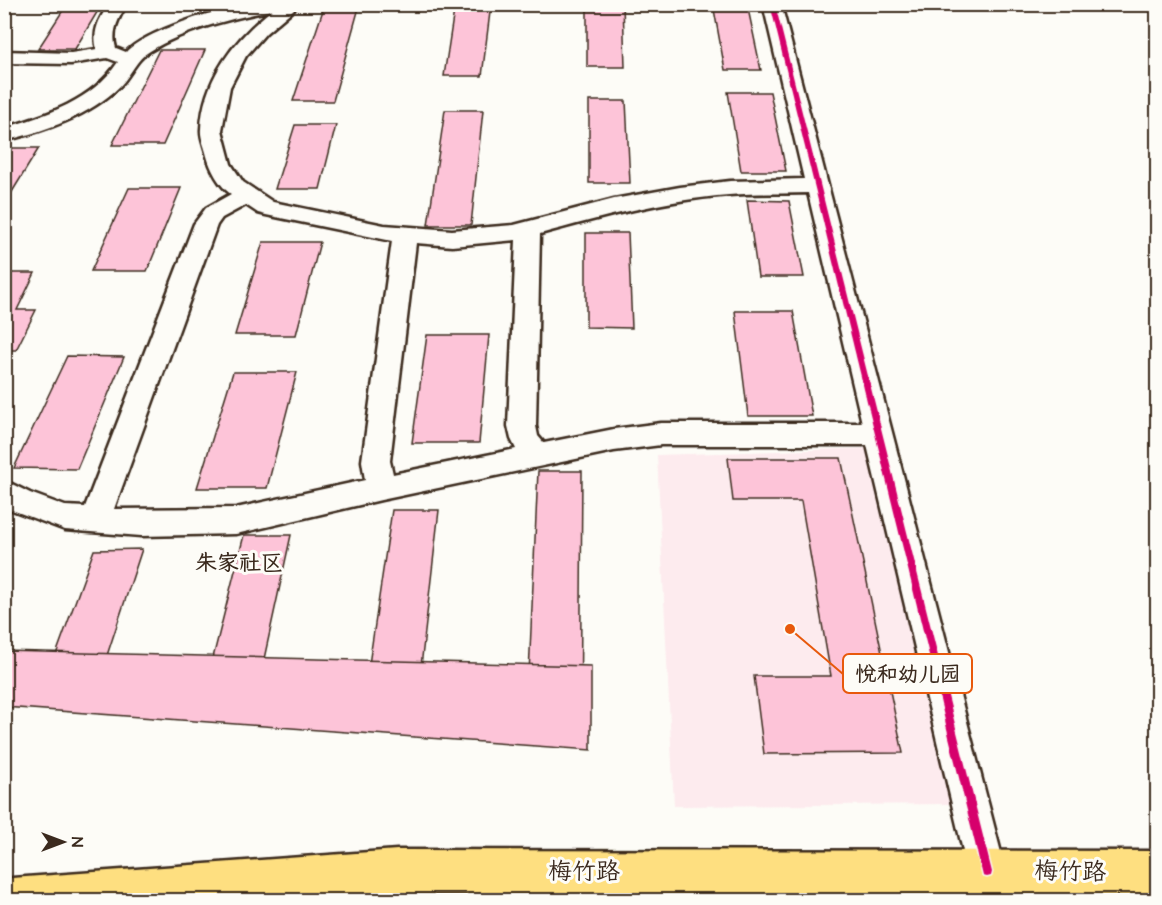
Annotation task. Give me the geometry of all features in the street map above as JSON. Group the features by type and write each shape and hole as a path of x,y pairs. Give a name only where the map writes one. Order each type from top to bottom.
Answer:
{"main road":[{"name":"梅竹路","path":"12,900 397,872 1158,873"}],"street":[{"path":"108,52 103,41 107,21 118,4"},
{"path":"4,135 54,120 88,102 116,78 138,50 157,39 250,7 273,4"},
{"path":"291,4 259,29 237,54 220,87 211,130 220,164 235,187 266,208 384,233 452,238 514,233 614,206 680,194 730,188 817,186"},
{"path":"772,4 987,872"},
{"path":"4,57 83,57 108,52 129,60"},
{"path":"96,520 206,224 214,213 247,195"},
{"path":"528,229 522,426 525,439 537,455"},
{"path":"381,488 376,461 405,235"},
{"path":"4,492 20,501 65,518 141,523 236,521 381,488 614,440 662,434 878,434"}],"shaded area":[{"path":"871,448 957,804 674,806 657,455"}],"building":[{"path":"67,4 102,4 75,49 38,49"},
{"path":"325,4 360,4 333,101 293,101"},
{"path":"455,4 491,4 482,76 444,76"},
{"path":"587,4 623,4 625,67 587,67"},
{"path":"713,4 747,4 761,70 725,70"},
{"path":"159,50 205,50 163,145 112,145"},
{"path":"728,92 770,92 786,171 741,171"},
{"path":"589,101 626,101 630,183 589,183"},
{"path":"445,110 483,110 471,225 428,225"},
{"path":"295,125 336,125 320,189 275,189"},
{"path":"4,148 39,148 4,205"},
{"path":"129,188 181,188 147,271 91,271"},
{"path":"747,200 789,201 804,277 758,277"},
{"path":"586,233 628,233 632,328 586,327"},
{"path":"263,242 320,242 296,335 235,335"},
{"path":"4,273 35,273 17,310 36,310 16,350 4,350"},
{"path":"735,311 793,311 812,416 748,416"},
{"path":"427,335 489,335 479,443 412,443"},
{"path":"67,356 124,357 77,469 14,468"},
{"path":"233,372 297,372 267,488 197,488"},
{"path":"728,458 841,458 903,753 764,754 754,676 831,676 801,501 733,501"},
{"path":"538,471 582,471 580,742 526,742"},
{"path":"392,510 439,510 415,718 361,718"},
{"path":"244,535 291,535 252,714 199,713"},
{"path":"142,549 91,704 38,704 94,550"},
{"path":"4,651 591,666 591,750 4,707"}],"cycle path":[{"path":"772,4 987,872"}],"place":[{"name":"悦和幼儿园","path":"790,629"}],"district":[{"name":"朱家社区","path":"239,563"}]}
